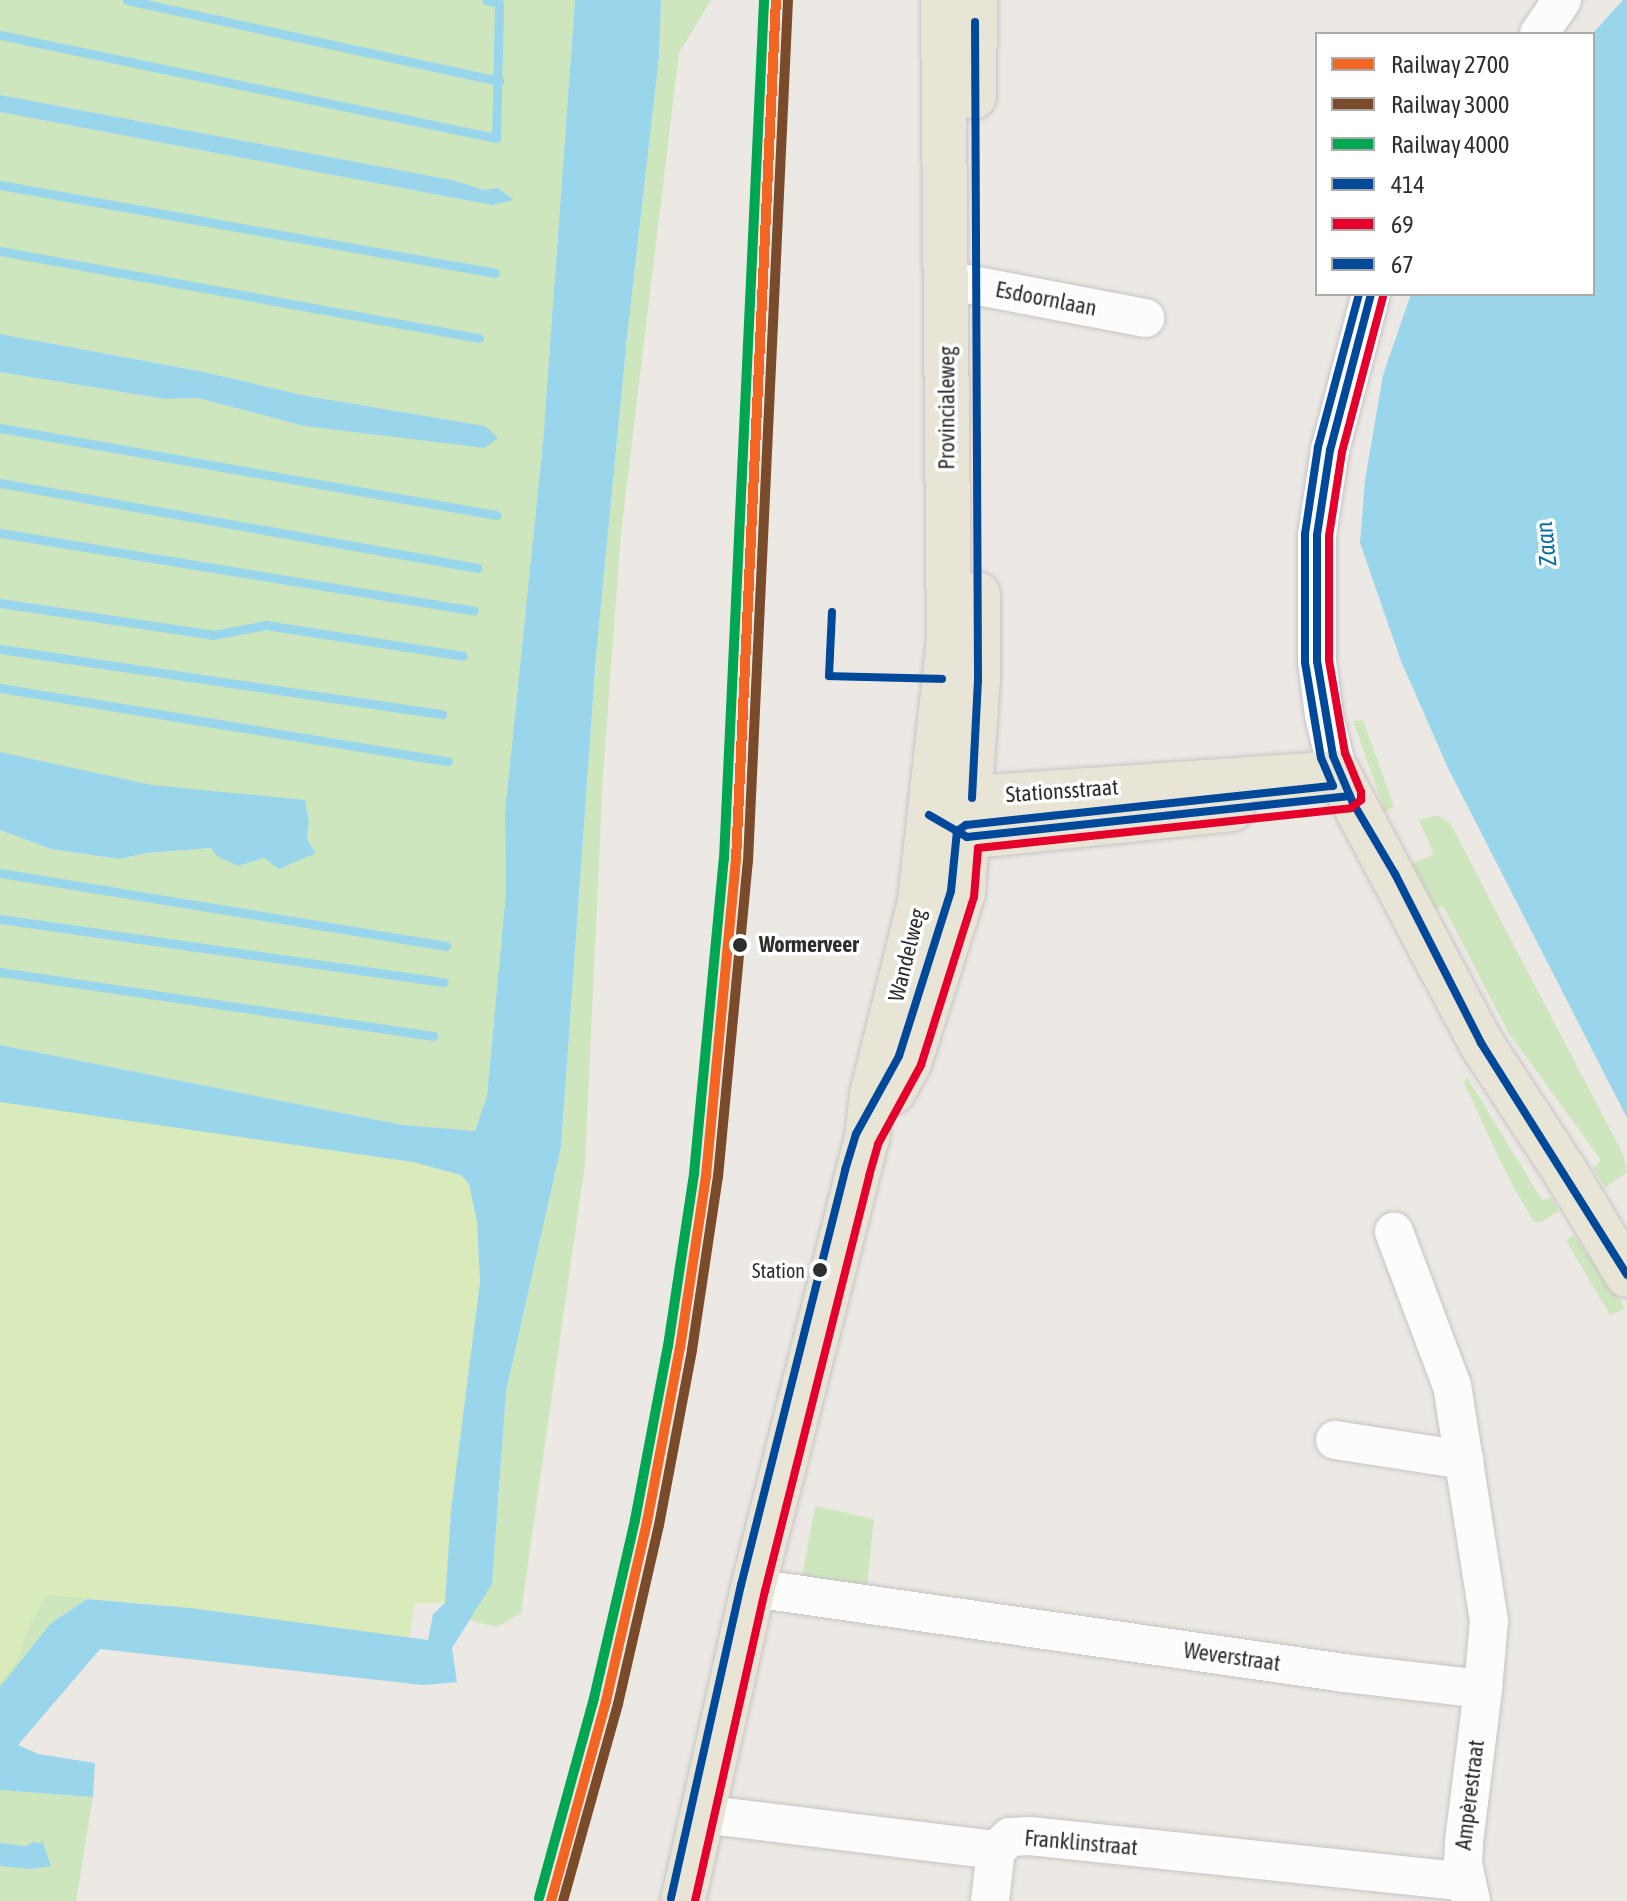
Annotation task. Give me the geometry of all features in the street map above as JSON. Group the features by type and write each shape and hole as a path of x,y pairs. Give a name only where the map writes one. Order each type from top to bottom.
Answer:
{"main road":[{"name":"Provincialeweg","path":"943,0 961,283 978,680 970,817"},
{"name":"Provincialeweg","path":"929,815 949,640 961,283 975,0"},
{"path":"1344,784 1395,874 1481,1043 1566,1173 1627,1275"},
{"name":"Stationsstraat","path":"970,817 1344,784"},
{"path":"929,815 970,817"},
{"name":"Wandelweg","path":"683,1901 753,1588 867,1139 872,1094 920,901 929,815"},
{"name":"Wandelweg","path":"867,1139 910,1061 963,893 970,817"}],"street":[{"path":"1540,32 1562,0"},
{"name":"Esdoornlaan","path":"961,283 1145,318"},
{"path":"1344,784 1324,715 1317,661 1317,535 1330,450 1370,296"},
{"path":"1394,1232 1452,1386 1489,1621 1483,1689"},
{"path":"1335,1440 1464,1460"},
{"name":"Weverstraat","path":"753,1588 1344,1673 1483,1689"},
{"name":"Ampèrestraat","path":"1468,1892 1464,1842 1483,1689"},
{"name":"Franklinstraat","path":"702,1814 996,1850 1010,1837 1030,1836 1468,1892"},
{"path":"990,1901 996,1850"}],"green space":[{"path":"0,0 575,0 543,442 505,811 506,892 487,1097 475,1131 403,1125 0,1045 0,830 51,849 118,859 146,853 211,848 264,858 299,859 316,852 307,840 309,822 0,752 0,372 165,399 198,398 304,426 400,436 485,426 307,396 204,372 0,334 0,112 492,205 513,200 498,188 485,190 452,180 0,95"},
{"path":"661,0 711,0 679,53 621,533 603,775 585,1164 521,1613 497,1627 468,1620 492,1584 506,1391 561,1147 596,656 627,337 659,57"},
{"path":"1363,720 1394,806 1385,812 1353,721"},
{"path":"1437,815 1450,823 1623,1154 1627,1172 1605,1188 1593,1168 1601,1160 1508,1032 1443,906 1434,909 1410,865 1434,854 1419,820"},
{"path":"1467,1077 1542,1200 1551,1197 1559,1211 1542,1222 1534,1222 1509,1179 1464,1083"},
{"path":"9,1100 413,1162 461,1175 469,1184 477,1222 480,1282 451,1510 445,1603 415,1603 409,1638 190,1608 47,1595 30,1624 17,1662 0,1683 0,1102"},
{"path":"1573,1235 1625,1309 1610,1315 1566,1241"},
{"path":"815,1506 874,1519 867,1586 802,1577"},
{"path":"46,1595 91,1596 51,1623 0,1694 0,1612"},
{"path":"0,1790 93,1797 76,1901 0,1901"}],"water":[{"path":"575,0 661,0 659,57 627,337 596,656 561,1147 506,1391 492,1584 452,1648 457,1682 423,1685 100,1649 18,1745 38,1754 95,1763 93,1797 0,1790 0,1687 51,1623 87,1599 190,1608 428,1640 433,1614 445,1603 451,1510 480,1282 477,1222 469,1184 461,1175 413,1162 0,1102 0,1045 403,1125 475,1131 487,1096 506,892 505,812 543,442"},
{"name":"Zaan","path":"1623,0 1627,0 1627,1118 1448,768 1401,661 1360,543 1365,480 1383,375 1410,296 1595,296 1594,32"},
{"path":"0,95 452,180 484,190 498,188 514,200 492,205 0,112"},
{"path":"0,334 204,372 307,396 485,426 498,438 485,448 304,426 198,398 165,399 0,372"},
{"path":"0,752 152,785 305,800 309,822 307,840 316,853 279,869 264,858 238,866 217,856 211,848 146,853 119,859 51,849 0,830"},
{"path":"42,1840 51,1866 30,1869 0,1866 0,1843 25,1846 34,1842 40,1844"}],"waterway":[{"path":"127,0 499,81"},
{"path":"0,35 496,138 499,3 486,0"},
{"path":"0,185 495,273"},
{"path":"0,251 479,338"},
{"path":"0,428 496,515"},
{"path":"0,483 478,568"},
{"path":"0,533 474,611"},
{"path":"0,603 213,635 266,625 463,656"},
{"path":"0,649 442,714"},
{"path":"0,688 448,761"},
{"path":"0,873 446,946"},
{"path":"0,919 444,982"},
{"path":"0,972 433,1036"}],"rail line":[{"name":"4000","path":"539,1898 594,1698 635,1520 668,1346 694,1174 724,859 764,0"},
{"name":"2700","path":"551,1901 606,1701 647,1522 680,1348 706,1176 736,860 776,0"},
{"name":"3000","path":"563,1901 618,1704 659,1525 692,1350 718,1177 748,861 788,1"}],"transit line":[{"name":"414","path":"972,798 978,680 975,22"},
{"name":"67","path":"671,1898 741,1585 845,1170 856,1134 899,1056 951,891 957,831 966,825 1333,786 1321,758 1305,662 1305,534 1318,447 1358,296"},
{"name":"414","path":"1370,296 1330,450 1317,535 1317,661 1333,756 1353,803 1395,874 1481,1043 1627,1275"},
{"name":"69","path":"695,1901 765,1591 869,1176 878,1144 921,1065 974,897 978,848 1351,808 1361,800 1361,792 1345,753 1329,660 1329,536 1342,452 1383,297"},
{"name":"414","path":"832,612 829,676 942,679"},
{"name":"414","path":"929,815 967,837 1350,796"}],"place":[{"name":"Wormerveer","path":"740,945"},
{"name":"Station","path":"820,1270"}]}
